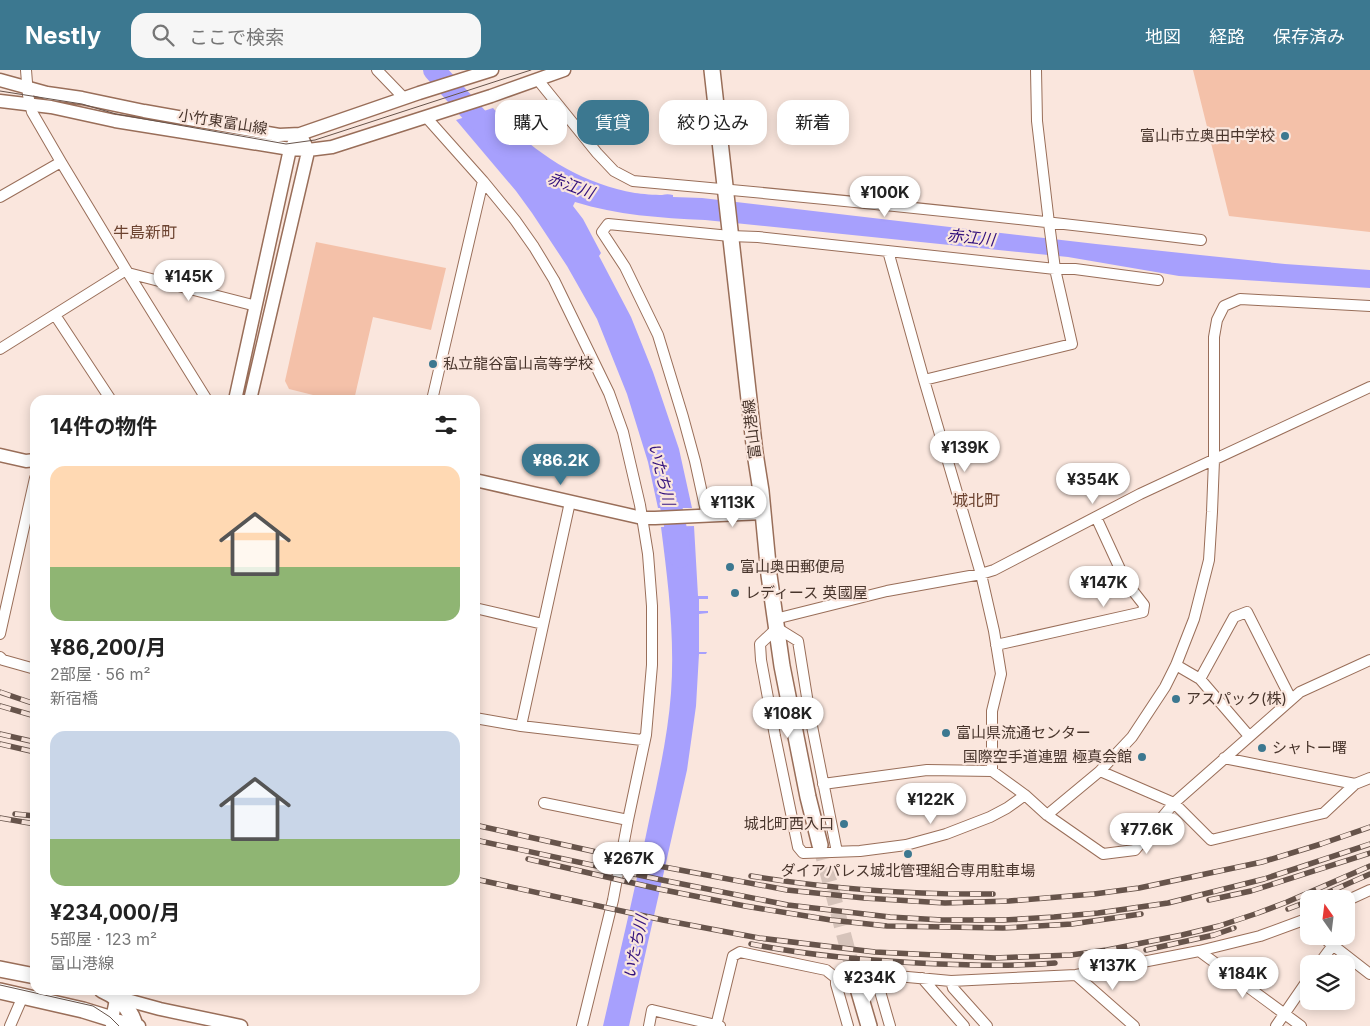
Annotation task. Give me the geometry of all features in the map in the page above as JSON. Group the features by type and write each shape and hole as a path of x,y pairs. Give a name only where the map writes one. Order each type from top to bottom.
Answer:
{"main road":[{"name":"富山港線","path":"712,70 729,232 776,623 782,666 808,797 820,845"},
{"path":"0,969 30,975"},
{"path":"857,984 869,1026"},
{"path":"0,991 83,1010 113,1023"},
{"path":"118,995 136,1026"}],"street":[{"path":"26,70 32,112 127,272 204,395"},
{"path":"377,70 404,98"},
{"name":"小竹東富山線","path":"0,80 47,93 279,135 300,134 492,70"},
{"name":"小竹東富山線","path":"0,101 51,107 290,150 308,150 332,147 491,96 564,70"},
{"path":"924,380 1072,344 1054,266 1037,121 1036,70"},
{"path":"538,80 597,153 614,171 633,181 725,192 960,212 1050,228 1201,240"},
{"path":"432,115 515,220 554,280 610,393 623,432 640,505 648,554 652,606 652,665 646,735 613,900 582,1026"},
{"path":"236,395 290,150 300,134"},
{"path":"251,395 308,150 300,134"},
{"path":"0,198 61,162"},
{"path":"433,395 483,181"},
{"path":"704,516 693,452 658,335 625,267 602,232 608,224 729,232 758,237 888,251 1054,266 1158,280"},
{"path":"888,251 981,574 996,646 1001,674 992,710 992,770"},
{"path":"0,349 127,272 256,306"},
{"path":"1047,815 1100,771 1132,736 1165,687 1194,619 1209,560 1214,460 1214,337 1217,320 1224,306 1240,299 1370,306"},
{"path":"55,315 108,395"},
{"path":"1025,795 990,817 946,834 906,845 860,851 803,853 798,847 775,736 761,660 760,644 776,623 887,591 994,570 1140,494 1370,387"},
{"path":"0,455 30,461"},
{"path":"480,481 642,518 763,513"},
{"path":"0,634 30,500"},
{"path":"521,726 570,502"},
{"path":"996,646 1142,612 1144,605 1126,582 1096,518"},
{"path":"480,609 543,624"},
{"path":"1200,679 1234,617 1247,612 1292,699"},
{"path":"776,623 798,641 810,716 837,852"},
{"path":"0,657 3,660 30,668"},
{"path":"823,784 927,770 992,770 1025,795 1047,815 1103,854 1135,850 1174,803 1300,692 1370,660"},
{"path":"1176,665 1200,679 1249,736"},
{"path":"480,719 521,726 642,740 646,735"},
{"path":"1224,758 1354,784"},
{"path":"1100,771 1174,803 1211,840 1324,813 1354,784 1370,778"},
{"path":"544,803 628,820"},
{"path":"1355,897 1370,890"},
{"path":"836,978 842,974 874,974 951,981 1076,976 1199,951 1300,924"},
{"path":"1325,955 1332,945 1370,974"},
{"path":"1199,951 1301,1026"},
{"path":"648,1026 652,1010 718,1026 733,956 740,952 826,970 836,978"},
{"path":"874,974 890,1026"},
{"path":"1076,976 1134,1026"},
{"path":"836,978 848,1026"},
{"path":"922,978 964,1026"},
{"path":"951,981 953,988 987,1026"},
{"path":"1276,1026 1300,991"},
{"path":"117,995 113,1023 136,1026"},
{"path":"120,995 160,1009 241,1026"},
{"path":"10,1026 23,996"}],"shaded area":[{"name":"富山市立奥田中学校","path":"1193,70 1370,70 1370,232 1229,216"},
{"path":"316,242 446,268 431,330 373,317 355,395 313,395 289,389 285,381"}],"water":[{"name":"赤江川","path":"493,108 495,110 495,145 532,145 557,163 594,182 635,193 670,194 673,197 702,198 1285,264 1370,270 1370,288 1179,276 1068,257 639,215 575,202 573,206 583,219 601,253 599,256 631,317 653,372 679,449 692,508 658,508 648,462 627,394 597,319 567,266 532,213 516,191 456,120"},
{"name":"いたち川","path":"694,526 698,596 708,596 708,599 699,599 699,611 708,611 708,613 699,614 699,652 707,652 706,654 699,654 696,706 687,770 629,1026 603,1026 657,785 670,708 672,672 671,630 661,527"}],"waterway":[{"name":"いたち川","path":"434,70 495,138"},
{"name":"いたち川","path":"665,478 680,557"}],"tunnel":[{"path":"820,845 857,985"}],"tram line":[{"path":"0,91 82,104 116,114 286,144 315,140 531,70"},
{"path":"0,985 30,992"},
{"path":"44,995 93,1006 110,1017 119,1026"}],"railway":[{"path":"0,692 30,702"},
{"path":"0,706 30,715"},
{"path":"0,734 30,741"},
{"path":"0,744 30,751"},
{"path":"15,814 30,816"},
{"path":"0,818 30,823"},
{"path":"480,826 664,867 787,890 864,898 945,903 1009,901 1139,888 1262,862 1370,827"},
{"path":"480,841 788,905 890,917 942,920 1004,920 1054,917 1168,903 1264,879 1370,844"},
{"path":"1209,900 1251,891 1370,853"},
{"path":"528,859 659,889 745,906 831,920 887,926 1003,928 1072,924 1141,914"},
{"path":"480,880 663,920 759,938 875,952 995,958 1071,955 1107,950 1219,926 1287,902 1370,866"},
{"path":"1334,890 1370,874"},
{"path":"751,876 872,890 993,894"},
{"path":"1288,909 1300,904"},
{"path":"1146,950 1214,935 1234,928"},
{"path":"751,944 813,954 897,962 986,965 1055,963"}],"place":[{"name":"富山市立奥田中学校","path":"1285,136"},
{"name":"私立龍谷富山高等学校","path":"433,364"},
{"name":"富山奥田郵便局","path":"730,567"},
{"name":"レディース 英國屋","path":"735,593"},
{"name":"アスパック(株)","path":"1176,699"},
{"name":"富山県流通センター","path":"946,733"},
{"name":"シャトー曙","path":"1262,748"},
{"name":"国際空手道連盟 極真会館","path":"1142,757"},
{"name":"城北町西入口","path":"844,824"},
{"name":"ダイアパレス城北管理組合専用駐車場","path":"908,854"}],"district":[{"name":"牛島新町","path":"145,232"},
{"name":"城北町","path":"976,500"}]}
